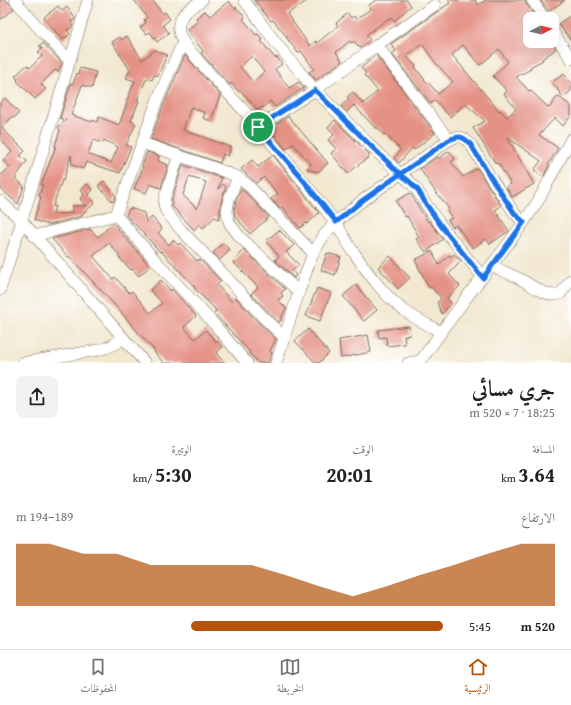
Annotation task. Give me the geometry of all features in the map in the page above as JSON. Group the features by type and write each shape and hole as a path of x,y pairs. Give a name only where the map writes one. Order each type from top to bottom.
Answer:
{"street":[{"path":"15,0 69,60"},
{"path":"0,290 88,0"},
{"path":"202,0 184,13 180,18 179,32 183,42 300,176 336,222 354,253 368,272 387,294 402,309 441,332"},
{"path":"244,0 276,43 315,90 418,190 442,227 483,278"},
{"path":"532,0 540,12"},
{"path":"258,127 315,90 435,5"},
{"path":"559,41 571,59"},
{"path":"116,215 163,86 183,42"},
{"path":"377,45 449,140"},
{"path":"276,363 299,292 313,253 319,243 336,222 363,200 449,140 456,137 463,137 467,140 515,214 524,222"},
{"path":"408,363 420,362 492,266 538,201 571,139"},
{"path":"142,143 238,177 250,187 313,253"},
{"path":"179,155 165,197 165,209 182,231 284,338"},
{"path":"238,177 229,200 227,211 230,224 240,237 299,292"},
{"path":"0,200 22,221 145,363"},
{"path":"34,236 116,215"},
{"path":"116,215 247,363"},
{"path":"492,266 552,295 560,294 571,280"},
{"path":"22,363 107,348 123,338"}],"building":[{"path":"0,0 6,0 14,9 0,20"},
{"path":"134,0 152,0 163,14 165,12 170,19 163,25 169,33 157,42 150,32 146,34 140,27 146,23 144,20 147,17"},
{"path":"254,0 308,0 287,14 310,46 316,41 317,43 338,26 336,23 348,13 351,18 354,16 356,19 371,9 369,5 376,0 407,0 411,6 394,21 392,17 388,19 366,35 370,40 360,48 354,41 352,43 350,41 336,52 342,61 316,80 309,72 314,69 301,51 298,53 273,20 271,21"},
{"path":"448,0 475,0 478,5 486,0 525,0 532,12 523,12 523,48 556,49 542,59 543,60 530,67 531,69 516,77 529,91 530,90 549,108 558,96 571,106 571,116 563,126 555,118 539,135 558,148 543,177 534,170 541,161 507,137 534,184 512,197 506,187 511,184 473,128 485,121 465,104 450,117 435,100 431,104 392,54 396,51 391,44 450,3","holes":["422,44 435,62 453,82 438,94 428,82 427,83 415,67 416,66 406,56","463,45 480,65 499,49 508,62 493,76 507,91 504,94 516,109 507,117 500,110 499,111 452,55"]},
{"path":"540,0 565,0 549,11"},
{"path":"229,1 235,9 236,7 245,17 243,19 256,35 258,34 263,40 261,41 282,64 275,69 289,88 299,82 304,88 275,107 270,101 263,108 262,107 258,110 241,91 239,92 231,83 230,85 208,61 201,53 203,51 187,30 198,21 196,18 205,11 210,16","holes":["252,56 264,72 253,82 240,67"]},
{"path":"58,6 62,11 67,7 75,18 71,22 73,26 67,30 70,34 62,40 44,17"},
{"path":"571,15 571,40 559,25 559,23"},
{"path":"127,36 142,60 155,50 167,55 158,76 154,75 152,80 147,78 137,100 139,101 131,121 136,124 126,145 131,147 120,173 86,162 83,169 72,165 71,155 53,206 55,206 53,214 72,213 72,206 86,206 80,199 84,194 80,190 87,184 93,190 88,195 95,203 82,214 82,216 49,225 34,220 41,197 39,196 43,185 41,185 56,146 60,130 58,127 66,120 60,118 71,83 73,84 80,68 96,72 92,88 82,85 71,115 92,122 93,120 97,122 99,117 119,125 127,103 126,102 135,81 126,78 130,70 112,42 120,37 121,40","holes":["93,140 103,143 104,140 118,147 111,163 88,154"]},
{"path":"43,43 62,63 58,72 55,70 41,84 46,89 35,99 17,81 18,80 15,76 27,65 30,68 42,56 38,52 42,48 39,46"},
{"path":"185,55 220,95 211,121 203,118 205,113 191,107 183,130 231,147 228,156 223,154 220,163 151,139"},
{"path":"376,55 435,133 414,150 412,148 399,163 394,158 401,150 385,134 384,135 377,127 376,129 354,105 347,112 341,106 349,99 347,97 353,92 363,104 378,91 364,75 366,73 361,68"},
{"path":"564,74 571,83 571,91 563,97 552,82"},
{"path":"5,98 19,113 14,118 12,117 2,128 25,151 20,156 27,161 15,178 24,186 18,204 0,188 0,176 10,167 3,161 12,152 0,139 0,103"},
{"path":"288,116 328,163 318,172 307,169 311,164 293,144 286,149 269,129"},
{"path":"335,120 369,154 369,157 348,174 331,153 336,149 328,140 334,135 328,127"},
{"path":"449,151 455,159 451,162 463,177 477,168 501,206 495,210 509,231 490,244 486,239 473,248 456,225 453,227 448,220 452,218 447,211 449,209 420,169 437,157 439,158"},
{"path":"147,152 159,156 158,161 168,165 161,188 150,184 146,193 134,189"},
{"path":"273,155 319,213 300,228 282,207 280,209 271,199 278,194 264,177 256,183 241,169 252,160 258,167"},
{"path":"183,165 222,178 218,189 223,184 226,187 222,198 219,219 215,217 203,228 199,224 194,230 172,206 172,199","holes":["189,177 206,182 197,209 183,195"]},
{"path":"104,181 116,196 113,202 98,186"},
{"path":"241,189 269,217 250,234 235,216 234,211"},
{"path":"410,193 428,222 429,221 443,239 426,252 416,239 419,237 396,201"},
{"path":"130,208 144,213 146,222 152,217 162,229 158,233 169,245 173,240 178,245 180,243 197,261 199,259 221,281 217,285 232,302 236,298 276,339 270,351 272,353 268,363 259,363 249,353 250,352 214,313 216,311 214,308 133,223 126,215"},
{"path":"113,223 150,266 139,276 118,256 119,255 109,243 93,256 113,279 115,277 129,293 132,291 150,313 162,303 150,290 161,280 171,291 172,289 196,316 184,327 195,339 206,330 216,342 217,341 223,347 216,353 225,363 164,363 113,303 52,239 90,229 98,237"},
{"path":"279,230 294,245 286,252 299,265 292,271 296,275 294,278 275,260 279,256 266,241"},
{"path":"223,243 230,250 220,260 213,253"},
{"path":"244,250 285,289 281,293 283,296 278,300 286,308 279,323 251,294 258,287 233,262"},
{"path":"432,251 439,265 449,255 451,257 454,254 461,261 449,274 460,286 447,298 451,303 442,314 437,303 441,298 431,287 429,288 415,260"},
{"path":"327,253 341,257 335,275 321,270"},
{"path":"390,256 410,278 398,289 378,267"},
{"path":"356,285 377,310 364,321 343,296"},
{"path":"317,288 331,293 320,321 306,316"},
{"path":"409,326 410,335 404,336 405,344 387,346 386,337 379,338 378,330"},
{"path":"308,329 329,353 319,363 316,363 295,341"},
{"path":"368,335 371,352 341,358 339,340"}],"route":[{"path":"258,127 300,176 336,222 363,200 400,174 449,140 456,137 463,137 471,145 515,214 524,222 483,278 442,227 418,190 400,174 371,146 315,90 258,127"}]}
